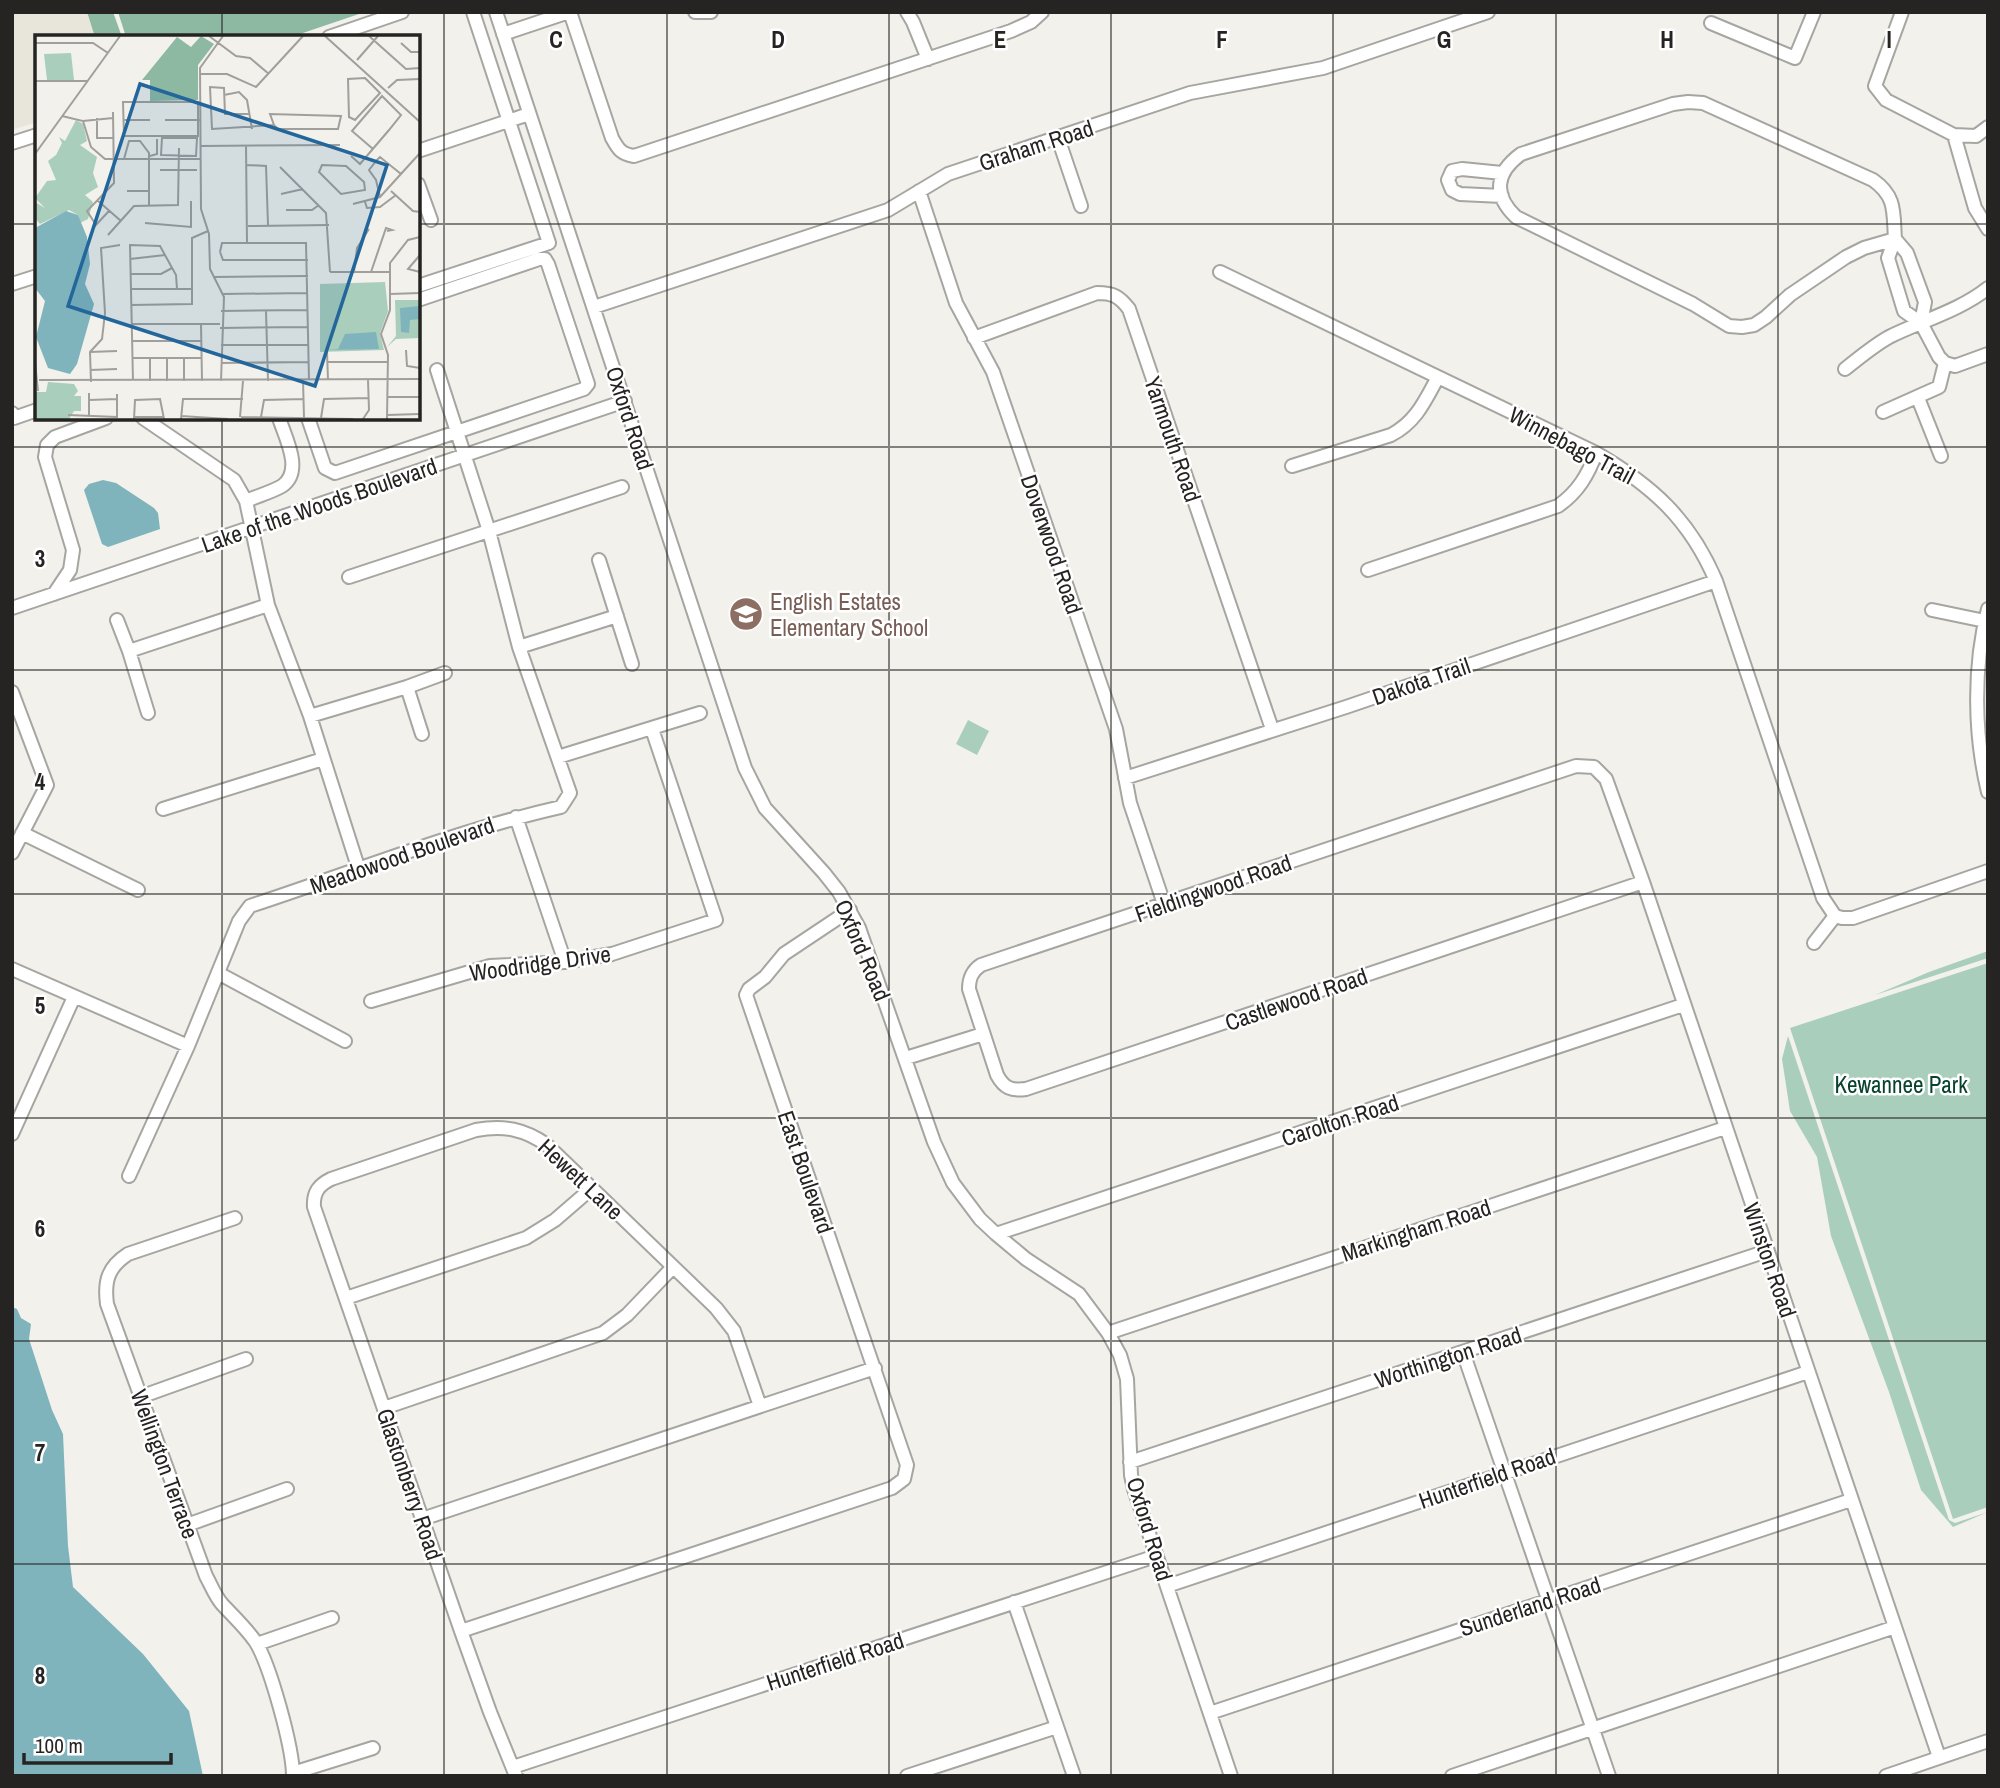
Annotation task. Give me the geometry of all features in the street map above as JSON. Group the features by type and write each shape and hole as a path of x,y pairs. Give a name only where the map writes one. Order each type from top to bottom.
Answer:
{"street":[{"path":"335,35 402,12"},
{"path":"473,12 549,243"},
{"name":"Oxford Road","path":"496,12 754,789 774,819 824,873 850,910 867,948 934,1142 948,1175 965,1202 996,1234 1026,1259 1079,1294 1108,1332 1127,1379 1130,1462 1134,1489 1231,1776"},
{"path":"503,34 569,12 612,138 624,154 634,156 1011,31 1031,22 1042,12"},
{"path":"695,12 711,12"},
{"path":"907,12 914,22 928,59"},
{"name":"Graham Road","path":"594,307 888,211 948,174 1190,93 1323,68 1488,12"},
{"path":"1711,23 1795,58 1814,12"},
{"path":"1902,12 1875,86 1886,100 1954,135 1976,135 1988,127"},
{"path":"1895,239 1864,248 1846,257 1790,295 1754,325 1729,326 1693,304 1516,217 1506,207 1502,196 1502,173 1521,154 1673,104 1703,103 1882,186 1889,194 1893,208 1895,239 1888,258 1904,311 1921,323 1945,363 1955,366 1988,354"},
{"path":"420,149 529,114"},
{"path":"1954,135 1975,208 1988,229"},
{"path":"12,143 35,136"},
{"path":"1058,138 1081,206"},
{"path":"1502,173 1462,169 1452,171 1448,180 1452,190 1460,194 1502,196"},
{"path":"420,190 431,220"},
{"name":"Doverwood Road","path":"919,191 956,303 993,372 1036,496 1116,729 1130,803 1164,904"},
{"path":"1975,208 1988,217"},
{"path":"420,285 569,236"},
{"path":"1895,239 1907,253 1925,302 1921,323"},
{"path":"309,420 325,468 329,472 335,472 584,389 588,384 545,259 420,299"},
{"name":"Winnebago Trail","path":"1220,272 1597,453 1663,500 1696,540 1716,581 1823,898 1835,916"},
{"path":"12,284 35,277"},
{"path":"1844,369 1868,350 1988,288"},
{"name":"Yarmouth Road","path":"974,338 1097,293 1109,293 1119,297 1124,303 1133,322 1272,729"},
{"path":"1883,412 1939,387 1945,363"},
{"name":"Meadowood Boulevard","path":"130,1176 188,1046 239,921 250,906 453,836 561,807 570,793 519,647 489,531 437,370"},
{"path":"1292,466 1391,435 1405,428 1416,416 1438,377"},
{"path":"1917,398 1941,456"},
{"name":"Lake of the Woods Boulevard","path":"12,608 625,401"},
{"path":"12,413 14,418 35,411"},
{"path":"54,595 70,570 73,550 45,457 47,445 55,437 101,420"},
{"path":"146,420 234,480 246,500 268,605 310,716 359,870"},
{"path":"246,500 282,486 289,479 293,469 280,420"},
{"path":"1368,570 1558,506 1570,498 1580,485 1597,453"},
{"path":"349,577 622,487"},
{"path":"600,560 632,664"},
{"name":"Dakota Trail","path":"1125,778 1346,707 1716,581"},
{"path":"129,651 268,605"},
{"path":"1932,610 1986,615 1978,678 1978,720 1988,792"},
{"path":"519,647 617,617"},
{"path":"117,620 148,713"},
{"path":"310,716 445,673"},
{"path":"407,687 422,734"},
{"path":"12,692 47,785 12,853"},
{"path":"558,757 700,713"},
{"name":"Woodridge Drive","path":"371,1001 490,966 565,962 612,954 716,920 652,729"},
{"path":"163,809 323,759"},
{"name":"Fieldingwood Road","path":"983,1034 969,989 969,979 981,965 1576,766 1594,766"},
{"name":"Winston Road","path":"1594,766 1606,779 1643,882 1939,1757"},
{"path":"516,817 565,962"},
{"path":"22,833 138,890"},
{"path":"1814,943 1835,916 1853,918 1988,872"},
{"name":"Castlewood Road","path":"983,1034 1003,1086 1013,1091 1026,1089 1643,882"},
{"name":"East Boulevard","path":"461,1631 892,1488 904,1479 907,1465 746,995 784,954 850,910"},
{"path":"12,969 188,1046"},
{"path":"218,973 345,1041"},
{"path":"13,1130 74,997"},
{"name":"Carolton Road","path":"996,1234 1683,1005"},
{"path":"906,1058 983,1034"},
{"name":"Hewett Lane","path":"316,1190 331,1179 476,1130 496,1127 531,1134 547,1145 728,1322 741,1349 760,1406"},
{"name":"Markingham Road","path":"1108,1332 1725,1128"},
{"path":"346,1298 526,1238 555,1220 592,1188"},
{"name":"Glastonberry Road","path":"316,1190 313,1197 314,1207 461,1631 515,1772"},
{"name":"Wellington Terrace","path":"235,1218 128,1254 109,1272 105,1288 107,1304 140,1397 212,1588 220,1602 246,1628 264,1660 292,1752 293,1774"},
{"name":"Worthington Road","path":"1130,1462 1767,1251"},
{"path":"384,1408 603,1333 626,1315 673,1267"},
{"path":"1463,1352 1609,1776"},
{"path":"140,1397 246,1359"},
{"path":"422,1519 875,1368"},
{"name":"Hunterfield Road","path":"1167,1586 1808,1372"},
{"path":"187,1525 287,1489"},
{"name":"Sunderland Road","path":"1210,1713 1851,1500"},
{"name":"Hunterfield Road","path":"515,1772 1156,1556"},
{"path":"1014,1602 1074,1776"},
{"path":"257,1644 332,1618"},
{"path":"1452,1776 1895,1627"},
{"path":"907,1776 1057,1727"},
{"path":"1895,1774 1988,1741"},
{"path":"293,1774 373,1748"}],"shaded area":[{"path":"12,12 87,12 94,35 35,35 35,123 12,130"}],"green space":[{"path":"87,12 113,12 121,35 94,35"},
{"path":"118,12 365,12 297,35 125,35"},
{"path":"968,720 989,731 977,755 956,744"},
{"path":"1988,951 1988,958 1875,995 1929,972"},
{"name":"Kewannee Park","path":"1988,963 1988,1507 1953,1519 1790,1028"},
{"path":"1788,1036 1949,1520 1955,1523 1988,1512 1953,1527 1921,1490 1889,1392 1831,1236 1817,1157 1790,1111 1782,1059"}],"water":[{"path":"103,480 116,483 154,508 158,513 160,529 108,547 102,544 84,490 89,484"},
{"path":"12,1307 17,1309 21,1318 31,1324 29,1339 52,1410 63,1434 68,1546 73,1587 143,1654 189,1711 203,1776 12,1776"}],"place":[{"name":"English Estates Elementary School","path":"746,614"}]}
